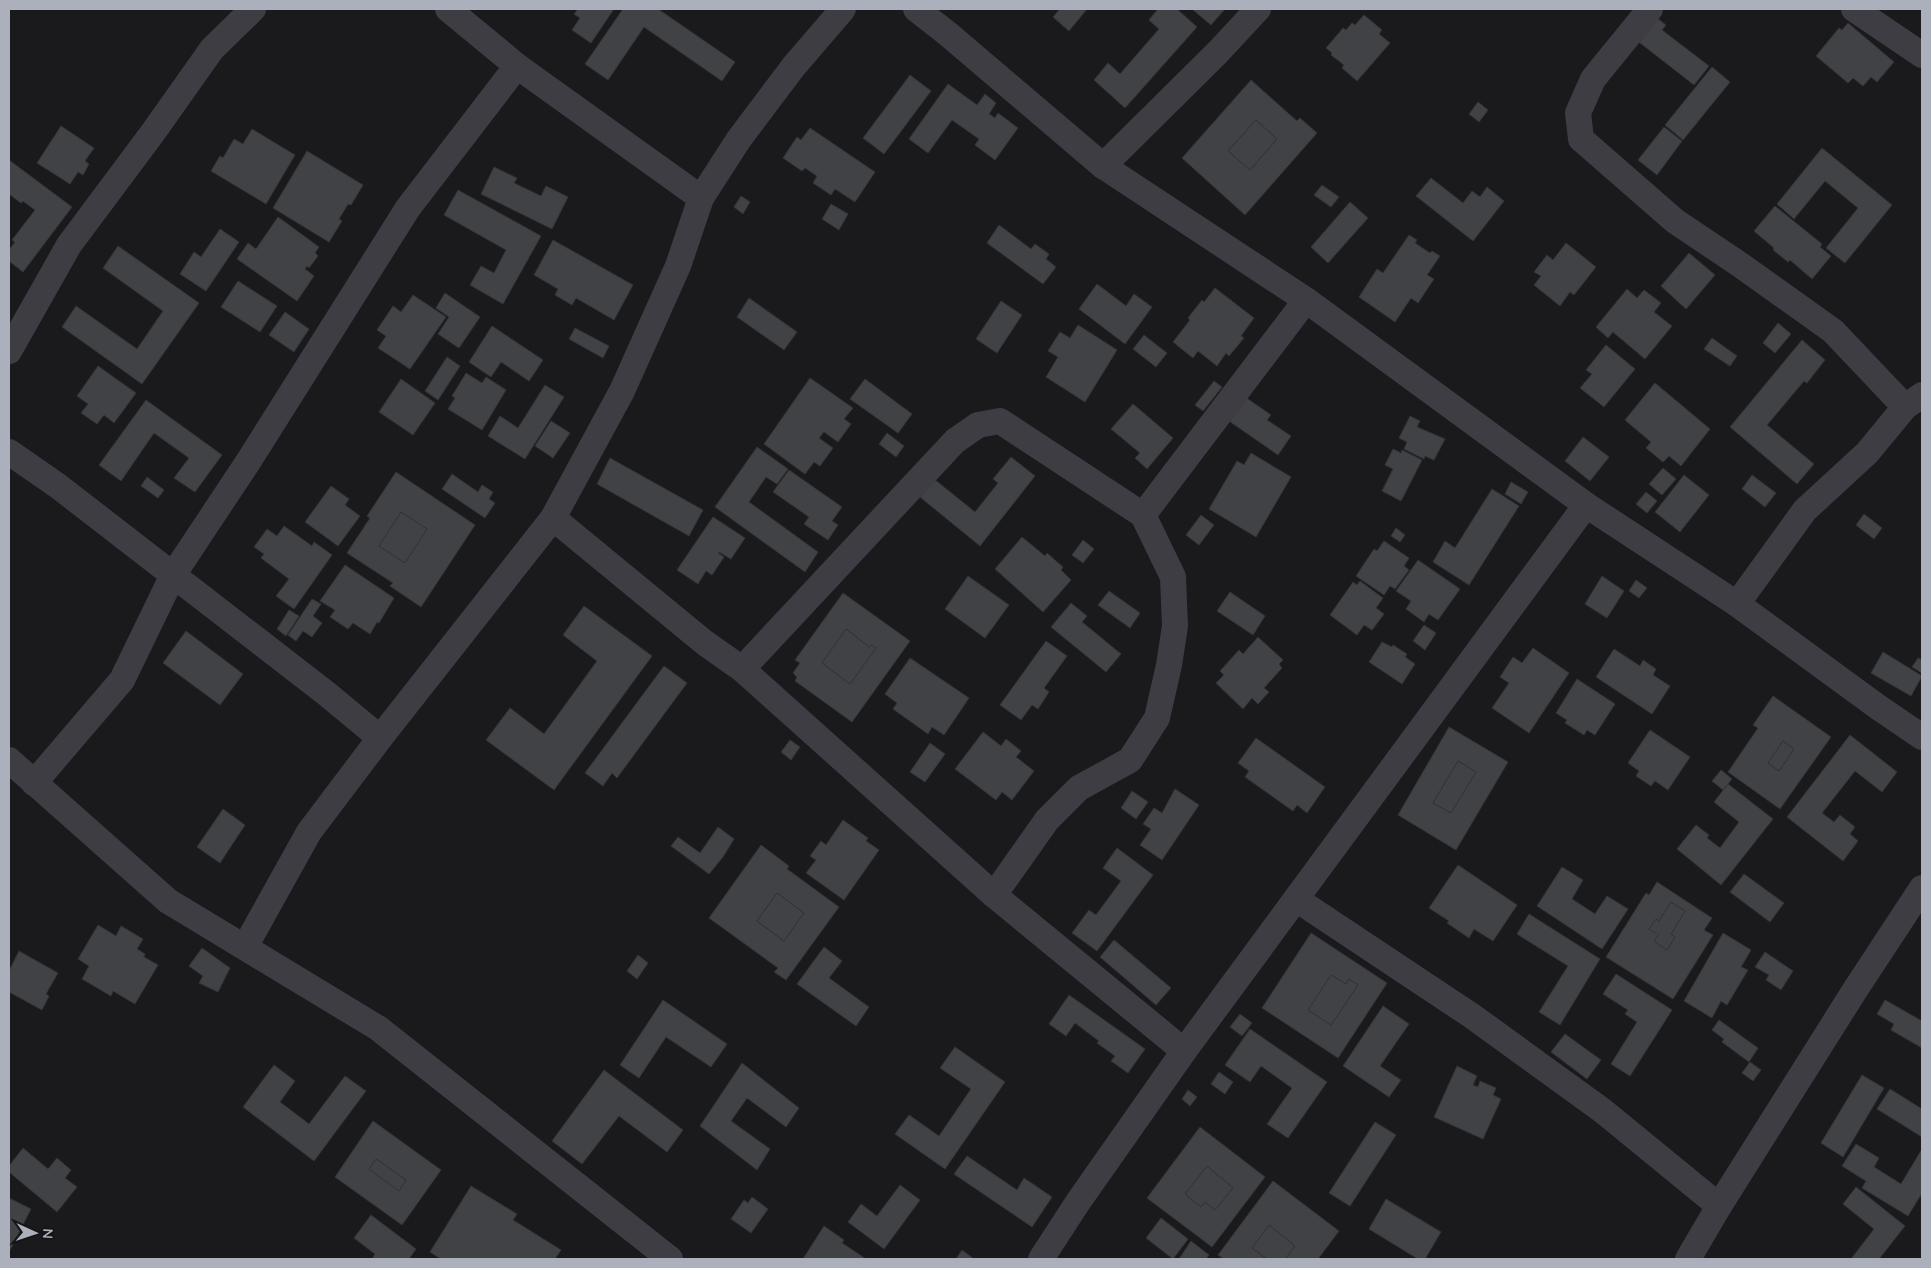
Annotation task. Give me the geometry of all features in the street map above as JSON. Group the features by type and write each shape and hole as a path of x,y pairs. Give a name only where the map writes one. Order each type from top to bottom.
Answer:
{"street":[{"path":"9,351 69,245 212,49 253,9"},
{"path":"448,9 517,66 701,198"},
{"path":"245,947 309,832 380,738 553,518 622,391 678,266 701,198 739,139 794,66 843,9"},
{"path":"916,9 1103,166 1306,300 1586,505 1737,604 1922,737"},
{"path":"1103,166 1218,52 1258,9"},
{"path":"1650,9 1593,79 1578,113 1581,139 1675,221 1833,331 1914,401 1867,452 1805,510 1737,604"},
{"path":"1854,9 1922,55"},
{"path":"34,783 122,680 173,575 248,462 408,208 517,66"},
{"path":"1143,515 1306,300"},
{"path":"742,669 955,441 978,425 1000,421 1143,515 1173,577 1175,626 1169,665 1157,718 1130,760 1079,788 1047,820 994,895"},
{"path":"9,452 58,486 327,694 380,738"},
{"path":"1041,1259 1078,1202 1184,1051 1586,505"},
{"path":"553,518 705,643 742,669 994,895 1184,1051"},
{"path":"9,760 168,901 378,1028 670,1259"},
{"path":"1688,1259 1718,1206 1922,888"},
{"path":"1296,899 1472,1016 1587,1100 1718,1206"}],"building":[{"path":"578,9 614,9 591,43 572,30 580,18 574,14"},
{"path":"623,9 658,9 735,62 722,81 644,27 608,80 585,64"},
{"path":"1060,9 1087,9 1069,31 1053,17"},
{"path":"1158,9 1177,9 1197,27 1125,108 1094,80 1108,63 1120,74 1159,29 1149,20"},
{"path":"1192,9 1225,9 1211,25"},
{"path":"1364,15 1382,30 1379,34 1390,43 1357,81 1342,68 1344,65 1331,55 1332,53 1326,48 1343,28 1346,30 1352,23 1355,25"},
{"path":"1653,15 1666,25 1662,30 1709,66 1694,85 1635,39"},
{"path":"1848,23 1894,62 1877,82 1871,77 1863,86 1853,78 1848,83 1816,56 1839,28 1842,30"},
{"path":"1712,67 1730,82 1683,140 1665,125"},
{"path":"910,75 931,91 884,154 863,138"},
{"path":"1251,80 1297,121 1300,118 1317,133 1245,215 1182,158","holes":["1256,120 1277,139 1250,170 1228,151"]},
{"path":"948,84 977,105 985,94 996,103 989,114 995,118 998,113 1018,128 995,160 975,145 979,139 952,120 928,153 909,139"},
{"path":"1478,102 1488,110 1479,122 1469,114"},
{"path":"1256,120 1277,139 1250,170 1228,151"},
{"path":"61,126 94,148 85,161 89,164 83,175 78,172 70,184 37,163"},
{"path":"1664,127 1682,141 1657,175 1638,160"},
{"path":"810,128 875,172 855,202 835,189 831,195 813,183 817,176 805,168 802,171 783,158 797,137 801,140"},
{"path":"252,129 295,155 266,204 211,171 220,156 223,158 234,139 243,144"},
{"path":"1822,148 1892,205 1845,263 1826,248 1858,208 1825,181 1794,219 1777,204"},
{"path":"307,151 363,185 351,205 348,204 339,219 342,221 329,242 273,208"},
{"path":"9,160 72,207 23,272 9,261 9,250 15,242 12,240 35,210 9,194"},
{"path":"494,167 517,178 514,183 541,196 546,186 568,197 552,229 481,194"},
{"path":"1431,178 1463,203 1472,191 1480,197 1487,187 1504,201 1473,241 1416,196"},
{"path":"1322,185 1339,197 1331,207 1314,195"},
{"path":"458,190 541,236 503,304 470,285 481,266 494,273 506,250 444,215"},
{"path":"741,196 750,202 743,214 734,207"},
{"path":"1350,202 1368,218 1328,263 1311,247"},
{"path":"831,204 848,214 839,230 822,219"},
{"path":"1775,206 1822,244 1820,247 1831,256 1812,279 1790,260 1788,262 1773,250 1774,248 1754,231"},
{"path":"278,217 319,247 315,253 318,256 309,268 307,266 305,269 314,276 297,301 237,259 248,243 256,249"},
{"path":"999,225 1031,249 1035,244 1049,254 1046,259 1056,267 1043,284 987,243"},
{"path":"220,229 239,242 206,291 180,274 194,252 201,257"},
{"path":"1409,235 1417,240 1415,243 1430,253 1432,251 1440,256 1427,275 1434,279 1418,303 1411,298 1395,322 1359,297 1377,269 1383,273"},
{"path":"553,240 633,285 614,320 576,298 572,305 555,295 558,289 534,275"},
{"path":"1566,243 1596,267 1574,295 1570,292 1560,306 1534,285 1541,276 1534,272 1547,255 1553,260"},
{"path":"118,246 199,303 142,384 62,327 76,306 137,349 163,311 103,268"},
{"path":"1689,253 1715,275 1686,309 1661,286"},
{"path":"238,281 277,306 260,332 221,307"},
{"path":"1097,284 1126,306 1134,294 1152,307 1125,344 1079,309"},
{"path":"1215,288 1254,318 1241,336 1244,338 1229,356 1226,353 1217,366 1198,351 1193,358 1173,342 1202,300 1204,302"},
{"path":"1627,289 1637,298 1644,290 1661,303 1654,312 1672,326 1645,359 1613,332 1608,338 1596,327"},
{"path":"445,293 480,317 459,348 438,334 449,317 436,308"},
{"path":"413,295 446,317 410,369 378,348 386,336 377,330 393,306 401,312"},
{"path":"749,298 797,332 784,350 737,317"},
{"path":"1001,301 1022,315 997,353 976,339"},
{"path":"285,312 309,329 294,352 269,335"},
{"path":"1778,323 1791,334 1775,353 1763,343"},
{"path":"1078,325 1117,350 1085,402 1046,377 1058,357 1048,351 1060,332 1070,338"},
{"path":"492,326 543,360 529,381 501,362 491,377 469,362"},
{"path":"575,328 609,346 603,358 569,339"},
{"path":"1144,335 1167,353 1156,367 1133,349"},
{"path":"1712,338 1737,356 1730,366 1704,349"},
{"path":"1802,340 1825,360 1807,383 1804,381 1767,425 1814,464 1797,484 1730,427"},
{"path":"1606,345 1635,369 1604,407 1580,388 1592,374 1586,370"},
{"path":"447,357 460,366 438,400 425,391"},
{"path":"98,366 136,393 114,423 104,415 97,424 81,413 88,404 77,396"},
{"path":"466,373 482,383 486,377 506,390 482,430 448,409 455,398 452,396"},
{"path":"810,378 853,408 844,419 851,424 838,442 824,432 819,438 833,448 820,466 814,462 805,474 764,444"},
{"path":"401,379 435,403 413,435 379,412"},
{"path":"865,379 912,414 898,433 850,399"},
{"path":"1214,381 1222,387 1203,411 1195,405"},
{"path":"1655,383 1710,429 1681,466 1669,456 1663,462 1646,448 1651,442 1625,420"},
{"path":"545,385 564,397 525,459 488,436 500,416 518,428"},
{"path":"1245,397 1271,415 1267,420 1291,436 1278,455 1229,421"},
{"path":"146,400 222,455 195,492 174,478 189,458 154,433 121,481 99,465"},
{"path":"1133,404 1173,438 1147,469 1135,458 1140,453 1111,429"},
{"path":"1410,416 1420,421 1417,427 1445,439 1434,460 1425,456 1424,459 1404,449 1407,442 1399,438"},
{"path":"551,421 570,433 553,458 535,446"},
{"path":"887,433 904,446 896,457 879,444"},
{"path":"1583,437 1609,457 1590,481 1565,461"},
{"path":"757,447 788,469 777,484 766,477 749,502 818,552 805,572 715,507"},
{"path":"1393,449 1401,453 1402,450 1422,460 1401,501 1382,491 1393,469 1385,465"},
{"path":"1251,453 1291,477 1256,537 1209,509 1237,461 1244,465"},
{"path":"1011,457 1035,476 980,546 920,497 934,479 975,512 998,483 993,479"},
{"path":"610,458 703,510 689,536 597,484"},
{"path":"1663,468 1676,479 1662,495 1649,484"},
{"path":"789,470 842,507 832,521 838,525 828,540 804,524 809,517 773,492"},
{"path":"396,472 475,525 421,607 390,586 393,583 347,553 370,518 367,516","holes":["401,512 427,529 405,563 379,546"]},
{"path":"452,474 478,492 482,485 493,492 489,499 495,503 485,518 442,489"},
{"path":"1684,475 1709,495 1680,532 1655,512"},
{"path":"1752,475 1776,493 1765,507 1742,489"},
{"path":"147,477 164,490 158,498 141,486"},
{"path":"1511,482 1528,492 1521,504 1505,494"},
{"path":"331,486 349,499 345,505 360,516 338,546 305,522"},
{"path":"1492,489 1519,506 1469,585 1433,562 1445,541 1455,548"},
{"path":"1646,492 1657,501 1647,513 1636,504"},
{"path":"401,512 427,529 405,563 379,546"},
{"path":"1864,514 1882,528 1874,539 1856,525"},
{"path":"1201,515 1214,525 1199,545 1186,535"},
{"path":"713,517 745,538 731,559 719,552 724,557 712,575 706,571 698,584 677,570"},
{"path":"284,526 312,546 314,542 332,555 294,609 276,596 289,579 261,558 264,554 254,547 267,529 277,536"},
{"path":"1396,528 1405,535 1400,542 1391,536"},
{"path":"1022,537 1045,556 1047,553 1063,567 1061,570 1071,580 1043,612 995,569"},
{"path":"1083,540 1094,549 1083,563 1072,555"},
{"path":"1384,541 1409,558 1404,566 1409,570 1395,589 1390,586 1384,595 1356,576 1374,549 1377,551"},
{"path":"1418,560 1460,589 1438,620 1429,614 1424,622 1406,609 1411,601 1396,591"},
{"path":"345,565 394,598 370,634 353,623 348,629 330,617 335,610 320,601"},
{"path":"968,576 1009,605 985,638 945,609"},
{"path":"1602,576 1624,591 1607,618 1585,604"},
{"path":"1636,580 1647,588 1639,598 1629,591"},
{"path":"1360,581 1383,598 1376,608 1384,614 1372,630 1364,625 1357,635 1330,615 1353,582 1357,585"},
{"path":"1109,591 1140,613 1130,628 1098,605"},
{"path":"1230,592 1265,616 1253,635 1217,611"},
{"path":"843,593 910,641 852,722 795,681 797,677 793,673 800,663 795,660","holes":["846,629 869,647 871,645 876,648 850,684 822,663"]},
{"path":"312,599 321,604 313,616 322,623 312,637 303,631 296,641 288,635"},
{"path":"1071,603 1087,616 1082,622 1121,654 1106,672 1051,627"},
{"path":"584,606 652,656 554,790 486,740 510,708 544,734 597,661 563,635"},
{"path":"289,610 299,616 286,636 277,629"},
{"path":"1424,625 1436,633 1425,650 1413,641"},
{"path":"846,629 869,647 871,645 876,648 850,684 822,663"},
{"path":"186,631 243,674 220,705 163,663"},
{"path":"1258,637 1283,660 1279,664 1282,668 1264,688 1269,692 1258,704 1252,698 1243,709 1216,683 1224,675 1220,671 1239,650 1243,654"},
{"path":"1046,641 1067,656 1044,688 1049,692 1038,709 1032,705 1021,720 1000,705"},
{"path":"1382,642 1392,647 1393,645 1407,654 1405,657 1415,664 1402,684 1369,662"},
{"path":"1533,648 1569,673 1529,733 1492,708 1509,683 1500,677 1513,657 1522,663"},
{"path":"1614,649 1640,666 1643,660 1656,669 1653,675 1670,686 1652,714 1596,677"},
{"path":"1883,652 1922,676 1911,696 1871,673"},
{"path":"910,658 969,698 944,735 932,727 928,734 893,709 897,703 885,694"},
{"path":"1918,658 1922,660 1922,673 1912,667"},
{"path":"664,666 687,683 617,778 612,773 603,786 585,773"},
{"path":"1577,679 1615,704 1595,735 1587,730 1584,735 1565,723 1567,720 1556,713"},
{"path":"1773,696 1831,737 1780,809 1728,772 1758,728 1753,725","holes":["1783,741 1794,749 1779,771 1768,763"]},
{"path":"1449,727 1508,762 1456,850 1398,815","holes":["1458,761 1476,772 1451,813 1433,803"]},
{"path":"1650,730 1690,757 1668,790 1655,781 1651,786 1636,776 1639,771 1628,763"},
{"path":"983,732 1001,746 1006,739 1021,751 1016,757 1034,771 1012,800 1002,792 996,800 955,769"},
{"path":"1850,735 1897,772 1882,792 1855,771 1822,813 1834,822 1840,815 1855,827 1850,834 1858,841 1843,861 1787,817"},
{"path":"1256,738 1325,787 1307,813 1297,805 1293,811 1245,777 1249,771 1238,763"},
{"path":"790,740 800,747 791,760 781,752"},
{"path":"1783,741 1794,749 1779,771 1768,763"},
{"path":"930,743 945,754 925,782 910,772"},
{"path":"1458,761 1476,772 1451,813 1433,803"},
{"path":"1721,770 1732,779 1723,790 1712,781"},
{"path":"1728,784 1773,819 1721,885 1677,849 1696,825 1709,835 1707,838 1720,848 1739,822 1714,802"},
{"path":"1175,789 1199,805 1162,860 1140,845 1151,829 1143,824 1154,808 1162,813"},
{"path":"1132,791 1148,802 1136,819 1121,808"},
{"path":"223,809 245,825 220,863 197,847"},
{"path":"843,820 868,838 866,841 879,850 844,900 806,873 816,860 810,856 821,841 826,845"},
{"path":"718,827 734,839 723,857 709,874 671,846 678,837 700,853"},
{"path":"761,845 789,866 787,869 839,907 786,980 774,972 778,968 709,918","holes":["777,893 804,913 784,941 757,921"]},
{"path":"1117,848 1153,875 1097,951 1072,933 1089,910 1096,915 1121,881 1103,868"},
{"path":"1458,865 1517,905 1493,941 1474,929 1469,938 1447,923 1449,921 1429,908"},
{"path":"1562,867 1583,880 1572,899 1595,914 1607,896 1628,909 1602,949 1537,906"},
{"path":"1744,874 1784,903 1770,922 1730,892"},
{"path":"1657,882 1712,918 1704,930 1713,935 1673,999 1606,957 1646,893 1649,895","holes":["1671,902 1685,911 1671,934 1675,937 1667,950 1654,941 1659,935 1649,929 1656,919 1659,921"]},
{"path":"777,893 804,913 784,941 757,921"},
{"path":"1671,902 1685,911 1671,934 1675,937 1667,950 1654,941 1659,935 1649,929 1656,919 1659,921"},
{"path":"1529,914 1600,959 1560,1025 1539,1012 1568,966 1517,934"},
{"path":"98,925 116,936 121,926 143,939 137,949 145,954 144,957 158,965 135,1004 113,991 111,996 82,979 89,966 78,959"},
{"path":"1311,933 1387,983 1338,1058 1262,1008","holes":["1331,975 1346,984 1349,979 1358,985 1331,1025 1308,1010"]},
{"path":"1723,933 1751,950 1741,967 1748,970 1727,1005 1721,1001 1712,1018 1684,1001"},
{"path":"1114,940 1171,988 1156,1005 1100,957"},
{"path":"824,947 842,961 829,978 869,1007 856,1026 797,984"},
{"path":"202,948 230,968 218,992 199,983 203,976 189,966"},
{"path":"19,951 58,973 46,994 49,996 42,1010 9,992 9,971"},
{"path":"1765,952 1793,971 1781,990 1766,980 1769,975 1755,967"},
{"path":"638,955 648,963 637,979 627,971"},
{"path":"1616,974 1672,1010 1630,1076 1611,1064 1637,1022 1625,1014 1628,1010 1603,994"},
{"path":"1331,975 1346,984 1349,979 1358,985 1331,1025 1308,1010"},
{"path":"1069,995 1145,1049 1128,1073 1111,1061 1115,1056 1075,1023 1066,1036 1049,1024"},
{"path":"663,1000 727,1044 711,1067 666,1037 639,1078 620,1065"},
{"path":"1885,1000 1922,1021 1922,1048 1891,1030 1894,1024 1877,1014"},
{"path":"1383,1006 1409,1024 1380,1066 1401,1080 1389,1097 1343,1066"},
{"path":"1240,1014 1252,1023 1242,1036 1230,1027"},
{"path":"1719,1020 1758,1048 1749,1062 1722,1042 1724,1039 1712,1030"},
{"path":"1250,1029 1327,1082 1288,1138 1267,1124 1292,1088 1261,1066 1250,1082 1225,1065"},
{"path":"1565,1034 1601,1060 1587,1079 1551,1052"},
{"path":"955,1047 1005,1082 945,1169 895,1134 909,1115 939,1136 971,1089 940,1068"},
{"path":"1750,1062 1761,1070 1753,1081 1742,1073"},
{"path":"742,1063 799,1108 786,1127 747,1098 731,1121 770,1149 757,1170 700,1126"},
{"path":"274,1065 295,1081 280,1102 309,1124 345,1076 366,1091 314,1161 243,1107"},
{"path":"1457,1066 1477,1076 1473,1085 1478,1087 1480,1081 1496,1088 1493,1095 1501,1099 1483,1139 1434,1117"},
{"path":"604,1070 683,1130 667,1152 619,1116 582,1164 552,1141"},
{"path":"1219,1072 1233,1082 1225,1094 1211,1084"},
{"path":"1862,1075 1884,1088 1843,1157 1821,1143"},
{"path":"1890,1089 1922,1109 1922,1137 1877,1109"},
{"path":"1188,1090 1197,1097 1190,1106 1182,1099"},
{"path":"373,1121 441,1170 402,1225 335,1177","holes":["376,1159 406,1180 399,1191 369,1169"]},
{"path":"1375,1122 1396,1135 1350,1206 1329,1193"},
{"path":"1200,1127 1265,1177 1212,1247 1147,1198","holes":["1207,1166 1233,1188 1215,1210 1205,1202 1201,1207 1185,1194"]},
{"path":"1856,1144 1879,1158 1874,1167 1901,1184 1922,1149 1922,1193 1908,1216 1862,1188 1866,1181 1842,1166"},
{"path":"23,1148 48,1169 57,1158 71,1170 65,1178 77,1187 57,1212 9,1172 9,1166"},
{"path":"967,1156 1017,1190 1024,1178 1052,1197 1032,1227 954,1174"},
{"path":"376,1159 406,1180 399,1191 369,1169"},
{"path":"1207,1166 1233,1188 1215,1210 1205,1202 1201,1207 1185,1194"},
{"path":"1273,1181 1339,1231 1318,1259 1285,1259 1295,1246 1269,1225 1252,1248 1267,1259 1224,1259 1218,1255"},
{"path":"900,1185 920,1200 884,1249 848,1222 861,1204 877,1216"},
{"path":"471,1186 517,1214 513,1220 561,1250 555,1259 441,1259 430,1252"},
{"path":"1856,1187 1905,1226 1879,1259 1851,1259 1874,1229 1843,1204"},
{"path":"752,1197 768,1209 751,1233 731,1219 744,1200 748,1203"},
{"path":"9,1198 31,1209 9,1252"},
{"path":"1386,1199 1441,1232 1425,1259 1418,1259 1369,1229"},
{"path":"371,1215 416,1249 409,1259 372,1259 375,1254 354,1238"},
{"path":"1161,1218 1188,1239 1173,1259 1146,1238"},
{"path":"1269,1225 1295,1246 1285,1259 1267,1259 1252,1248"},
{"path":"824,1226 844,1240 842,1243 866,1259 803,1259"},
{"path":"1191,1241 1209,1255 1206,1259 1179,1259"},
{"path":"962,1250 974,1259 956,1259"}]}
